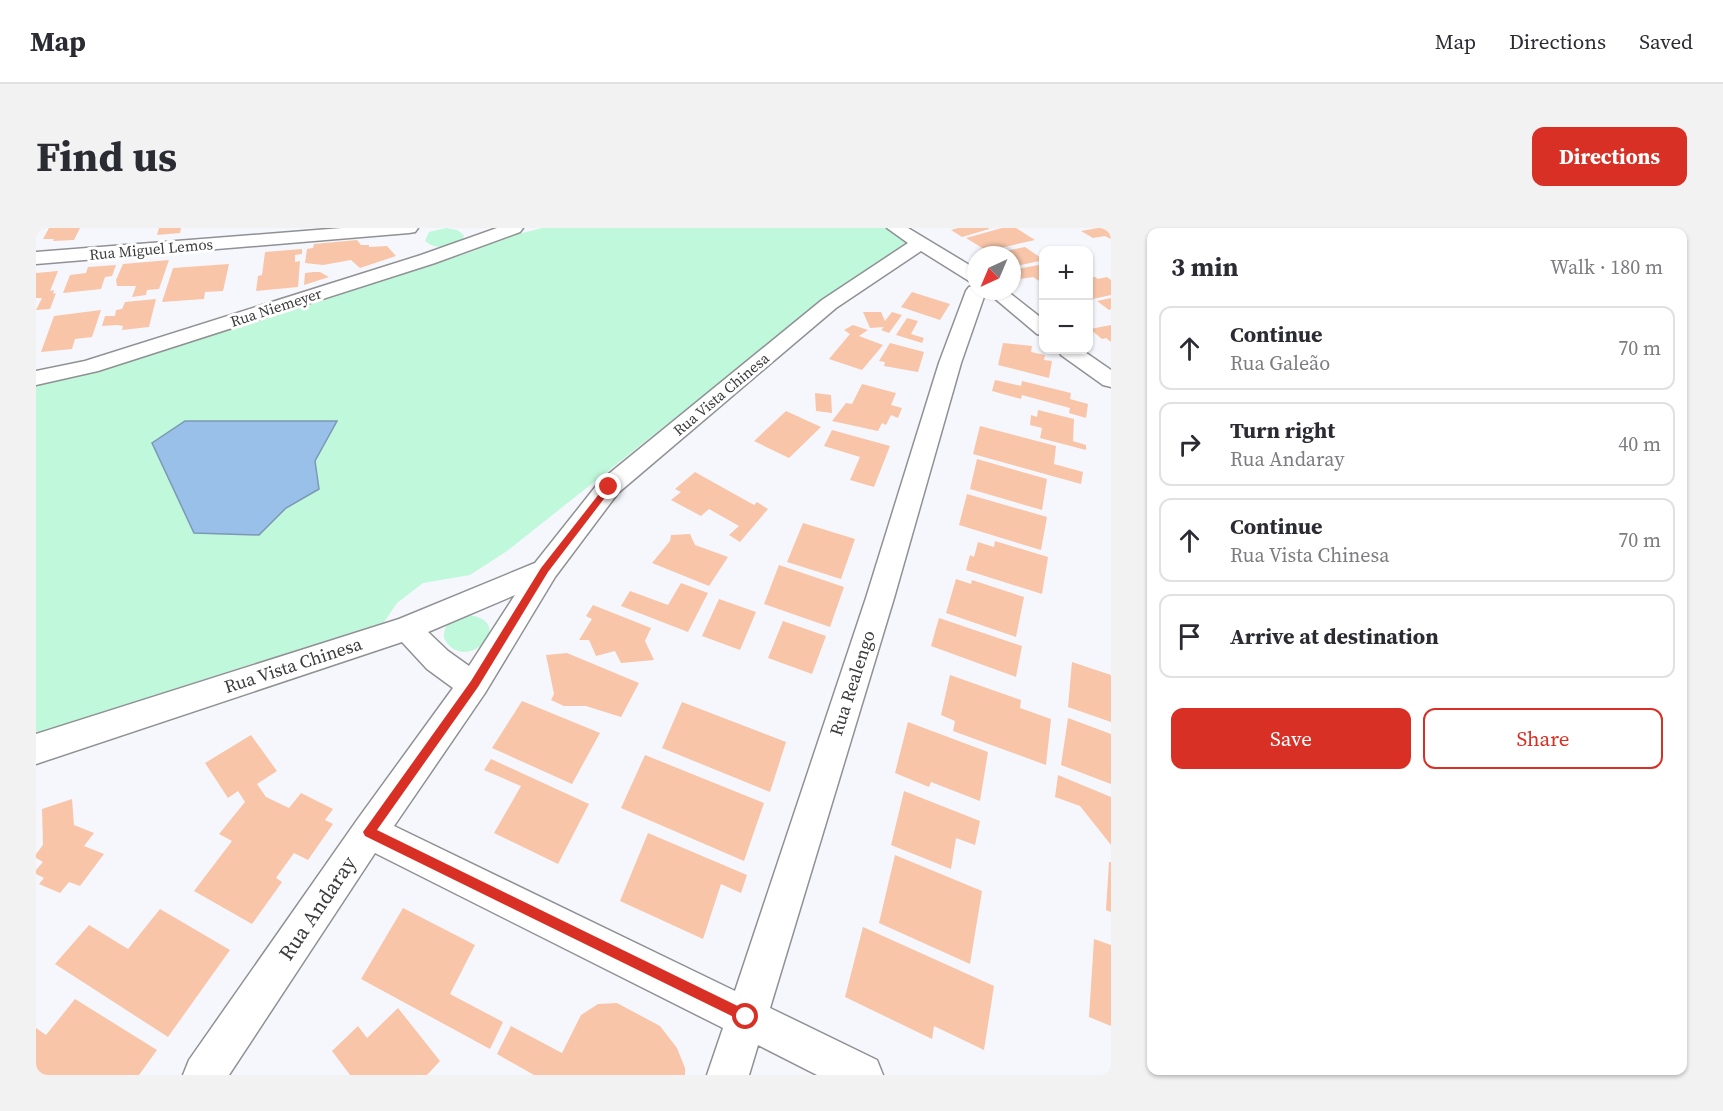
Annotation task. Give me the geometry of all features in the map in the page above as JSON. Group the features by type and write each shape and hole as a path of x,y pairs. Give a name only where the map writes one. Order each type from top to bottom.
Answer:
{"street":[{"name":"Rua Miguel Lemos","path":"36,258 409,228"},
{"path":"415,228 414,238 418,248 428,258"},
{"name":"Rua Niemeyer","path":"36,378 90,366 428,258 514,228"},
{"path":"896,228 967,272"},
{"name":"Rua Vista Chinesa","path":"474,684 545,570 609,487 829,304 920,243"},
{"name":"Rua Realengo","path":"728,1075 879,598 950,363 973,300"},
{"path":"1006,300 1039,326"},
{"path":"1075,354 1111,380"},
{"name":"Rua Vista Chinesa","path":"36,749 408,628 545,570"},
{"path":"408,628 422,647 455,675 474,684"},
{"name":"Rua Andaray","path":"204,1075 369,832 474,684"},
{"path":"369,832 862,1075"}],"green space":[{"path":"446,228 457,230 464,235 462,242 438,247 425,241 429,232"},
{"path":"542,228 887,228 907,241 904,248 821,302 507,551 470,575 423,583 397,603 384,622 36,733 36,385 107,369 437,259 476,250 483,243"},
{"path":"469,615 483,620 489,627 488,636 483,644 474,650 463,652 453,648 444,638 444,633 451,622"}],"water":[{"path":"185,421 337,421 315,461 319,489 286,508 259,535 194,533 152,443"}],"building":[{"path":"49,228 80,228 74,240 53,241 54,239 43,239"},
{"path":"159,228 181,228 180,233 157,235"},
{"path":"958,228 989,229 962,237 951,230"},
{"path":"1002,228 1016,228 1035,240 1009,246 979,246 966,238"},
{"path":"1111,228 1111,239 1105,236 1093,238 1081,231"},
{"path":"357,240 361,245 369,245 369,247 387,246 396,256 360,268 351,260 323,265 305,263 307,249 313,248 314,244"},
{"path":"1025,247 1039,257 1039,261 1021,265 1021,248"},
{"path":"302,249 302,254 295,255 295,262 300,261 298,287 256,291 258,276 262,275 265,252"},
{"path":"169,260 159,289 147,290 146,295 132,297 136,286 117,286 116,280 123,264"},
{"path":"229,264 223,291 205,292 204,299 162,302 173,268"},
{"path":"116,265 112,276 105,277 101,289 63,293 70,275 86,273 88,267"},
{"path":"1039,265 1039,281 1033,277 1021,279 1021,268"},
{"path":"58,271 50,291 54,290 53,294 56,293 50,309 36,310 42,298 36,298 36,273"},
{"path":"320,272 329,277 304,285 305,273"},
{"path":"1093,277 1098,279 1107,277 1111,280 1111,295 1093,299"},
{"path":"912,292 950,304 940,320 901,307"},
{"path":"1111,298 1111,309 1109,310 1097,301"},
{"path":"156,299 149,327 122,330 123,326 102,326 105,316 115,316 116,310 122,309 125,302"},
{"path":"101,310 92,337 75,339 72,349 41,352 54,316"},
{"path":"863,312 881,312 885,321 892,312 902,315 889,333 881,330 884,327 870,328"},
{"path":"907,318 918,321 911,334 924,338 922,343 896,335"},
{"path":"853,325 868,330 859,336 883,345 862,370 829,359 850,334 844,330"},
{"path":"1111,325 1111,342 1106,338 1102,339 1093,332 1093,328"},
{"path":"890,343 924,352 918,372 884,366 885,362 879,361"},
{"path":"1003,343 1032,346 1031,352 1045,355 1044,360 1052,361 1049,378 998,365"},
{"path":"995,380 1021,386 1022,381 1071,393 1070,399 1088,404 1086,418 1069,413 1070,408 1022,395 1021,399 992,391"},
{"path":"862,384 896,393 891,405 902,408 898,418 891,415 886,425 882,423 878,431 832,421 846,403 852,404"},
{"path":"815,393 831,395 832,413 816,411"},
{"path":"1038,410 1074,419 1073,441 1086,445 1086,450 1040,438 1042,428 1030,425 1031,415 1037,417"},
{"path":"786,411 821,427 789,458 754,441"},
{"path":"980,426 1056,446 1054,464 1083,472 1081,484 973,454"},
{"path":"832,430 890,446 874,487 850,480 860,457 824,446"},
{"path":"977,459 1047,479 1042,510 970,489"},
{"path":"695,472 754,505 757,502 768,509 740,542 729,535 739,526 709,509 701,516 671,500 681,492 675,489"},
{"path":"967,494 1047,517 1041,550 959,525"},
{"path":"803,523 855,539 841,579 787,562"},
{"path":"690,534 695,545 728,557 709,586 652,563 670,541 671,535"},
{"path":"995,541 1048,557 1042,594 966,570 970,555 974,557 978,542 994,547"},
{"path":"779,565 844,587 830,627 764,604"},
{"path":"956,579 971,584 972,580 1024,597 1016,637 946,613"},
{"path":"681,583 708,593 688,632 621,606 630,591 668,605"},
{"path":"719,599 756,612 740,650 702,636"},
{"path":"593,605 651,628 645,641 654,660 621,663 615,651 596,656 589,640 579,640 592,619 586,616"},
{"path":"939,618 1022,646 1016,677 931,646"},
{"path":"783,621 826,636 812,674 768,658"},
{"path":"567,653 639,683 621,717 586,706 564,706 551,700 554,694 546,655"},
{"path":"1072,662 1111,675 1111,722 1068,707"},
{"path":"950,675 1021,700 1020,708 1051,719 1046,765 953,731 955,721 941,715"},
{"path":"522,701 600,733 572,784 492,748"},
{"path":"682,702 786,742 770,792 662,748"},
{"path":"1068,718 1111,734 1111,784 1061,765"},
{"path":"908,722 988,752 980,801 931,782 929,787 895,773"},
{"path":"251,735 277,771 257,784 266,797 289,808 301,793 333,809 325,820 333,824 308,860 294,853 276,878 282,882 252,924 194,891 232,841 219,834 245,802 238,791 228,798 205,763"},
{"path":"645,755 764,803 744,861 621,808"},
{"path":"491,759 589,804 558,864 494,833 521,786 484,770"},
{"path":"1058,775 1111,797 1111,845 1080,806 1055,797"},
{"path":"904,791 980,821 975,845 956,838 951,869 891,845"},
{"path":"72,799 74,825 94,833 84,846 104,854 80,886 69,882 60,893 39,884 44,878 36,874 36,870 43,862 36,858 36,854 43,845 42,809"},
{"path":"648,833 747,875 741,893 721,884 703,939 620,901"},
{"path":"895,855 982,891 970,964 879,923"},
{"path":"1109,862 1111,862 1111,912 1106,910"},
{"path":"403,908 475,945 450,994 503,1022 490,1049 361,979"},
{"path":"160,909 230,950 168,1037 55,964 89,925 128,949"},
{"path":"863,927 994,986 984,1050 934,1026 932,1039 845,997"},
{"path":"1094,939 1111,945 1111,1026 1089,1017"},
{"path":"75,999 157,1050 139,1075 41,1075 36,1072 36,1028 46,1035"},
{"path":"617,1003 660,1026 677,1048 685,1068 685,1075 534,1075 497,1054 511,1026 562,1053 581,1015 598,1004"},
{"path":"398,1008 440,1061 427,1075 350,1075 332,1051 358,1026 367,1038"}],"route":[{"path":"609,487 545,570 474,684 369,832 746,1017"}]}
